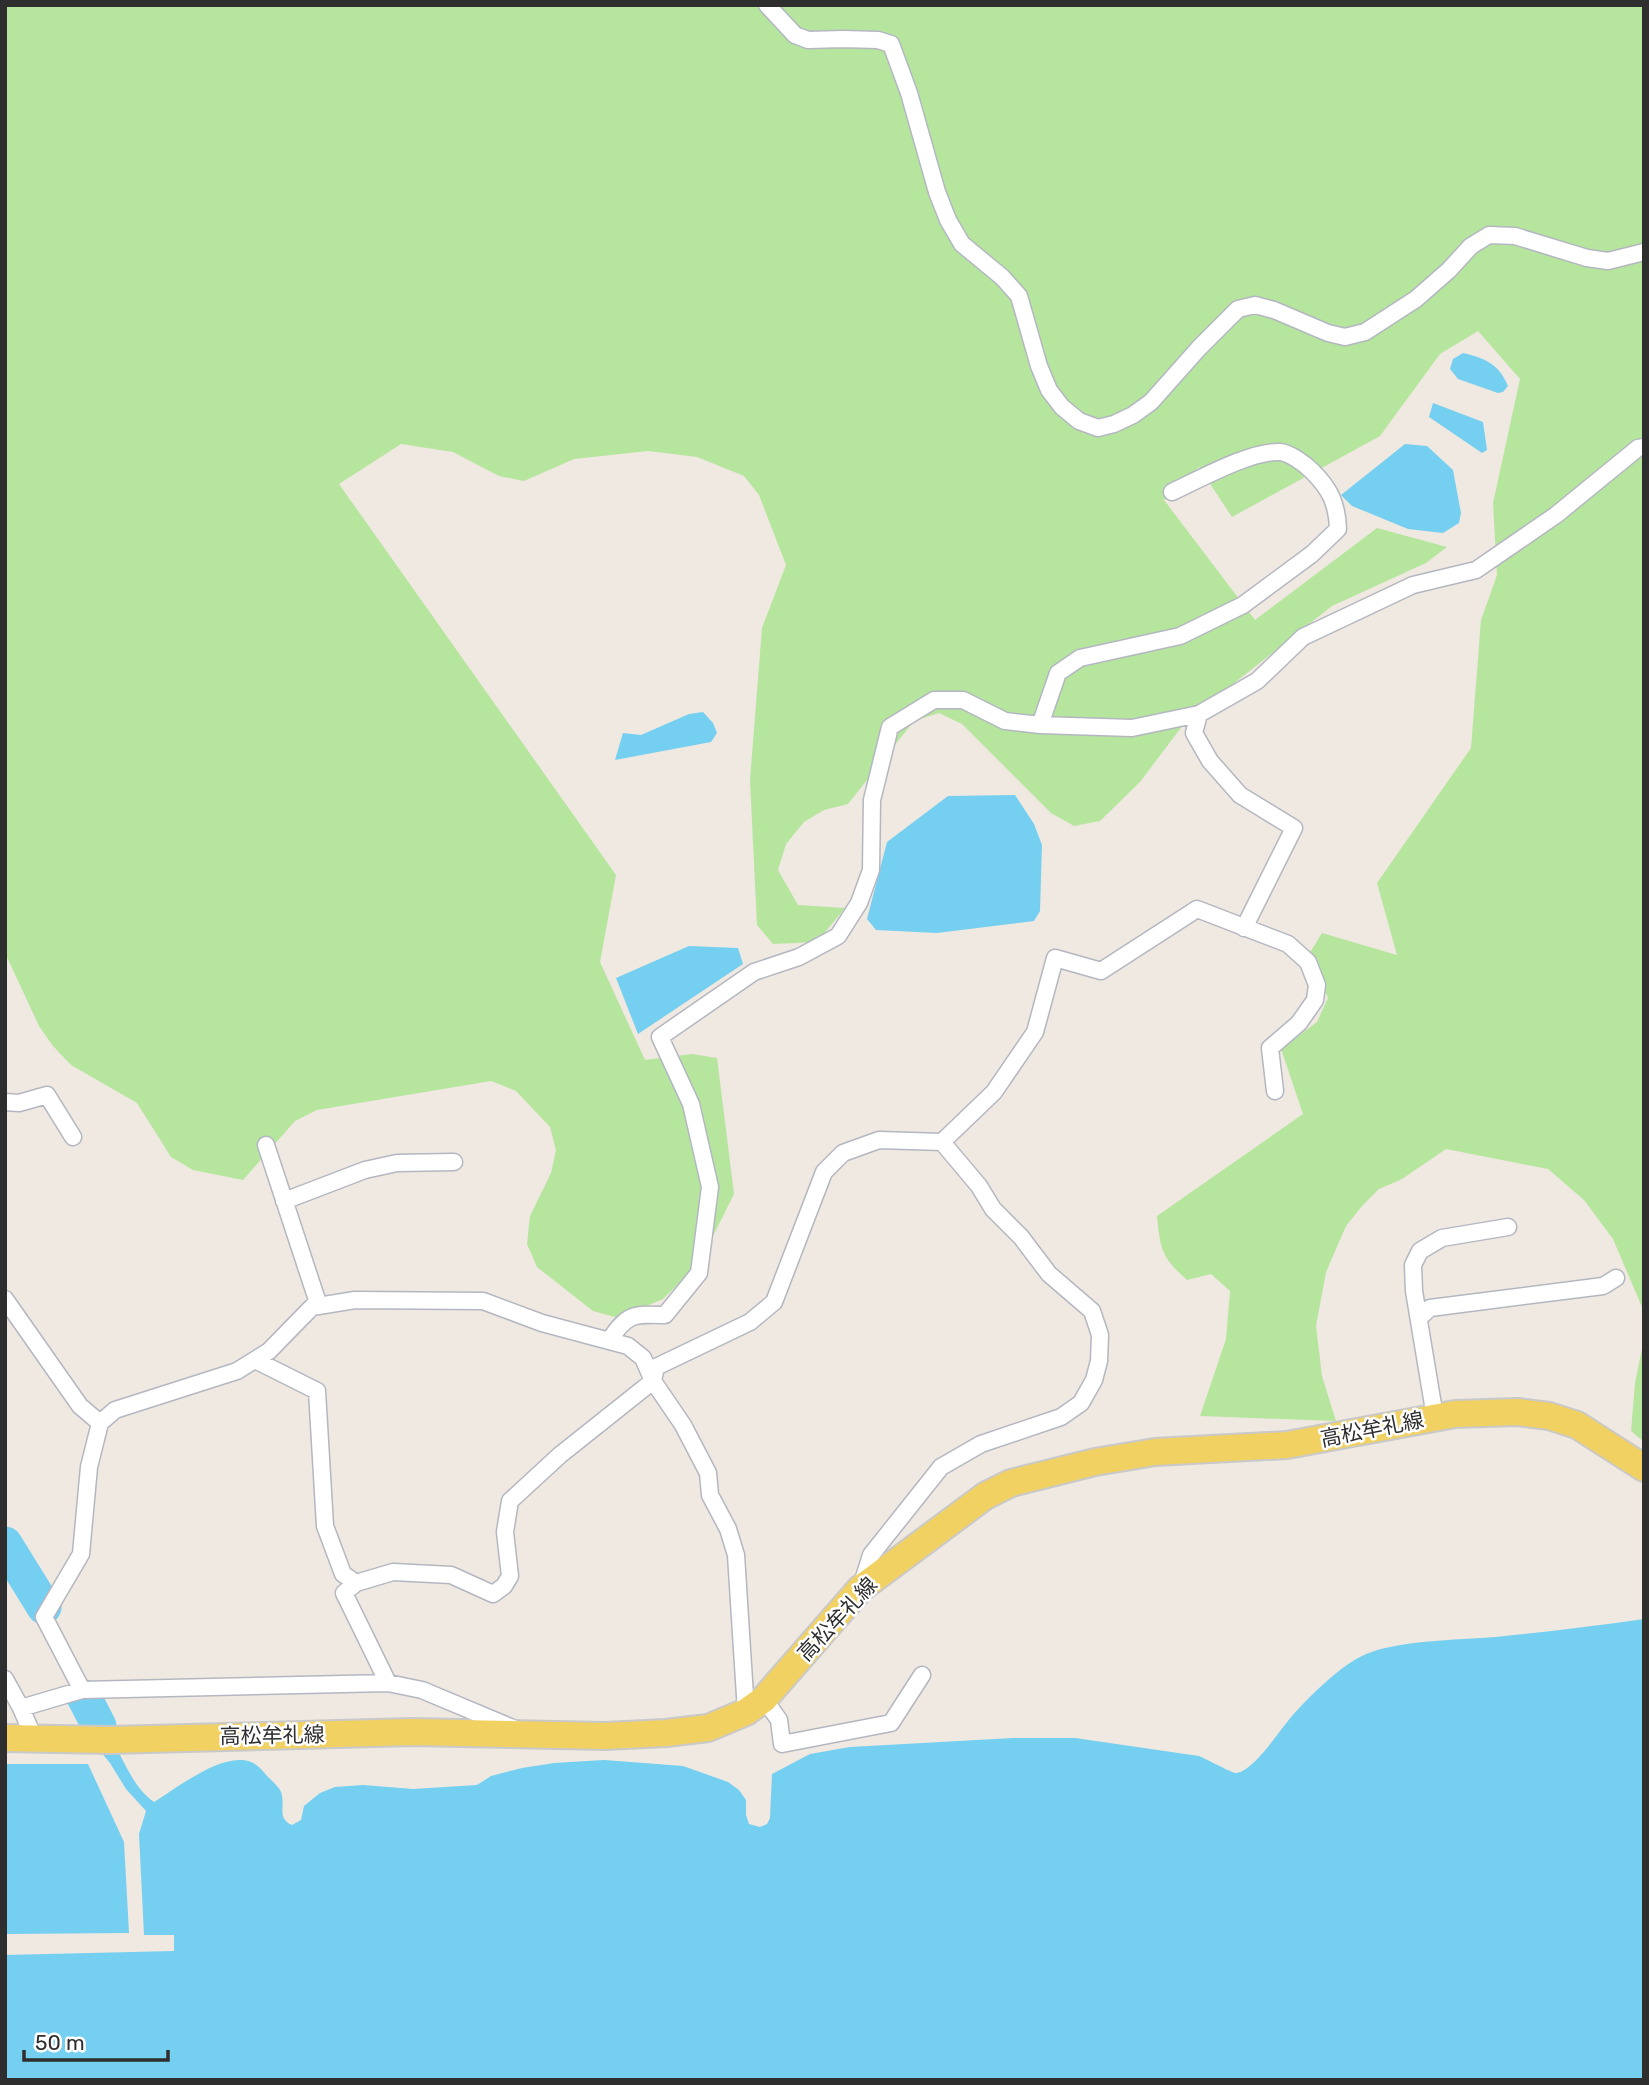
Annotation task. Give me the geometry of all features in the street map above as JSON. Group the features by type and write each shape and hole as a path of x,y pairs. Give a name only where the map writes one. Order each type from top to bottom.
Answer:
{"main road":[{"name":"高松牟礼線","path":"5,1738 110,1740 412,1732 605,1736 708,1728 755,1705 860,1589 985,1496 1011,1483 1095,1462 1155,1452 1287,1445 1455,1414 1518,1412 1549,1416 1577,1426 1644,1468"}],"street":[{"path":"767,5 795,34 808,40 878,40 891,44 948,220 962,244 1002,277 1019,296 1039,366 1049,390 1062,407 1079,421 1098,428 1133,415 1151,402 1238,309 1255,305 1275,310 1328,333 1345,337 1365,332 1416,299 1471,246 1489,235 1515,236 1587,258 1608,261 1644,252"},
{"path":"609,1341 618,1328 635,1314 665,1315 699,1273 710,1187 691,1104 660,1037 754,972 799,957 838,936 859,903 871,870 872,800 890,727 933,700 963,700 1004,721 1040,725 1132,728 1199,714 1257,681 1303,637 1413,585 1476,569 1556,515 1638,448 1644,447"},
{"path":"1040,725 1058,673 1080,658 1180,636 1243,605 1312,554 1338,529 1337,514 1327,486 1306,465 1281,452 1253,456 1172,492"},
{"path":"1199,714 1194,733 1210,761 1240,795 1294,828 1244,928"},
{"path":"388,1683 344,1594 356,1583 393,1572 451,1575 493,1594 504,1586 510,1576 505,1532 510,1501 559,1455 653,1381 656,1367 750,1322 774,1302 824,1172 843,1153 878,1140 943,1142 994,1092 1035,1032 1055,958 1101,971 1197,909 1288,944 1308,961 1317,985 1315,1000 1299,1023 1270,1048 1275,1091"},
{"path":"5,1102 19,1103 47,1095 74,1137"},
{"path":"860,1589 871,1555 941,1467 981,1444 1061,1417 1081,1403 1094,1380 1098,1361 1100,1335 1092,1311 1049,1274 1021,1237 993,1209 979,1186 943,1142"},
{"path":"266,1145 319,1306"},
{"path":"284,1200 365,1170 397,1163 454,1162"},
{"path":"1435,1418 1413,1265 1420,1251 1442,1238 1508,1227"},
{"path":"1419,1318 1430,1308 1603,1286 1616,1278"},
{"path":"5,1299 80,1406 100,1423"},
{"path":"82,1690 44,1617 81,1554 89,1466 100,1423 115,1410 237,1371 269,1350 313,1307 355,1300 483,1301 542,1323 628,1346 643,1358 653,1381 683,1425 708,1473 710,1495 728,1529 736,1555 755,1705 779,1720 782,1744 891,1723 922,1675"},
{"path":"255,1360 317,1391 325,1526 343,1574 356,1583"},
{"path":"5,1679 34,1738"},
{"path":"21,1708 82,1690 388,1683 422,1690 525,1733"}],"green space":[{"path":"5,5 1644,5 1644,1319 1642,1307 1613,1239 1584,1200 1548,1169 1446,1149 1402,1179 1379,1189 1362,1206 1346,1226 1326,1272 1316,1326 1322,1376 1336,1421 1200,1416 1226,1339 1230,1291 1211,1274 1187,1280 1167,1259 1159,1237 1157,1216 1303,1114 1281,1049 1317,1022 1328,998 1309,954 1322,933 1397,955 1377,883 1471,748 1481,620 1497,575 1493,503 1520,379 1478,331 1440,354 1380,436 1232,517 1199,467 1164,500 1255,620 1377,528 1447,547 1426,563 1332,606 1186,721 1140,782 1100,821 1074,826 1051,813 962,724 939,713 914,721 848,804 824,810 804,822 786,844 778,870 798,905 845,908 817,942 773,944 757,925 750,780 762,628 786,565 759,495 744,476 697,457 648,451 574,459 524,481 499,476 453,452 401,444 339,484 616,875 600,962 645,1060 692,1054 717,1058 734,1194 712,1238 682,1280 663,1299 618,1318 593,1311 537,1267 527,1244 530,1216 551,1173 556,1150 550,1127 516,1091 491,1081 317,1110 295,1121 243,1180 193,1170 171,1157 137,1103 71,1065 53,1046 39,1026 5,953"},
{"path":"1644,1339 1644,1442 1631,1431 1635,1383"}],"water":[{"path":"1463,353 1478,357 1496,367 1508,386 1503,392 1498,393 1458,379 1450,369 1453,359"},
{"path":"1433,403 1483,422 1487,450 1482,453 1429,417"},
{"path":"1405,444 1427,446 1453,470 1461,513 1459,523 1443,533 1408,529 1352,506 1341,495"},
{"path":"703,712 713,723 717,733 711,742 615,760 623,733 641,735 689,714"},
{"path":"1015,795 1034,824 1042,845 1040,911 1034,921 937,933 876,930 867,919 887,842 948,796"},
{"path":"689,946 738,948 743,964 638,1034 616,978"},
{"path":"1644,1619 1644,2080 5,2080 5,1955 174,1951 174,1935 144,1935 139,1834 146,1811 126,1789 101,1752 119,1753 138,1786 154,1802 214,1766 240,1760 251,1762 280,1790 284,1819 292,1825 301,1820 304,1806 320,1793 335,1787 363,1785 413,1789 477,1785 491,1776 554,1763 604,1760 683,1766 728,1782 739,1790 746,1800 749,1824 760,1827 767,1824 770,1818 772,1774 810,1754 850,1747 1013,1738 1075,1738 1199,1756 1237,1773 1259,1757 1292,1716 1324,1684 1342,1668 1373,1651 1407,1644 1496,1637"},
{"path":"5,1764 88,1764 124,1842 129,1933 5,1934"}],"waterway":[{"path":"5,1544 44,1607"},
{"path":"84,1697 99,1726"}]}
